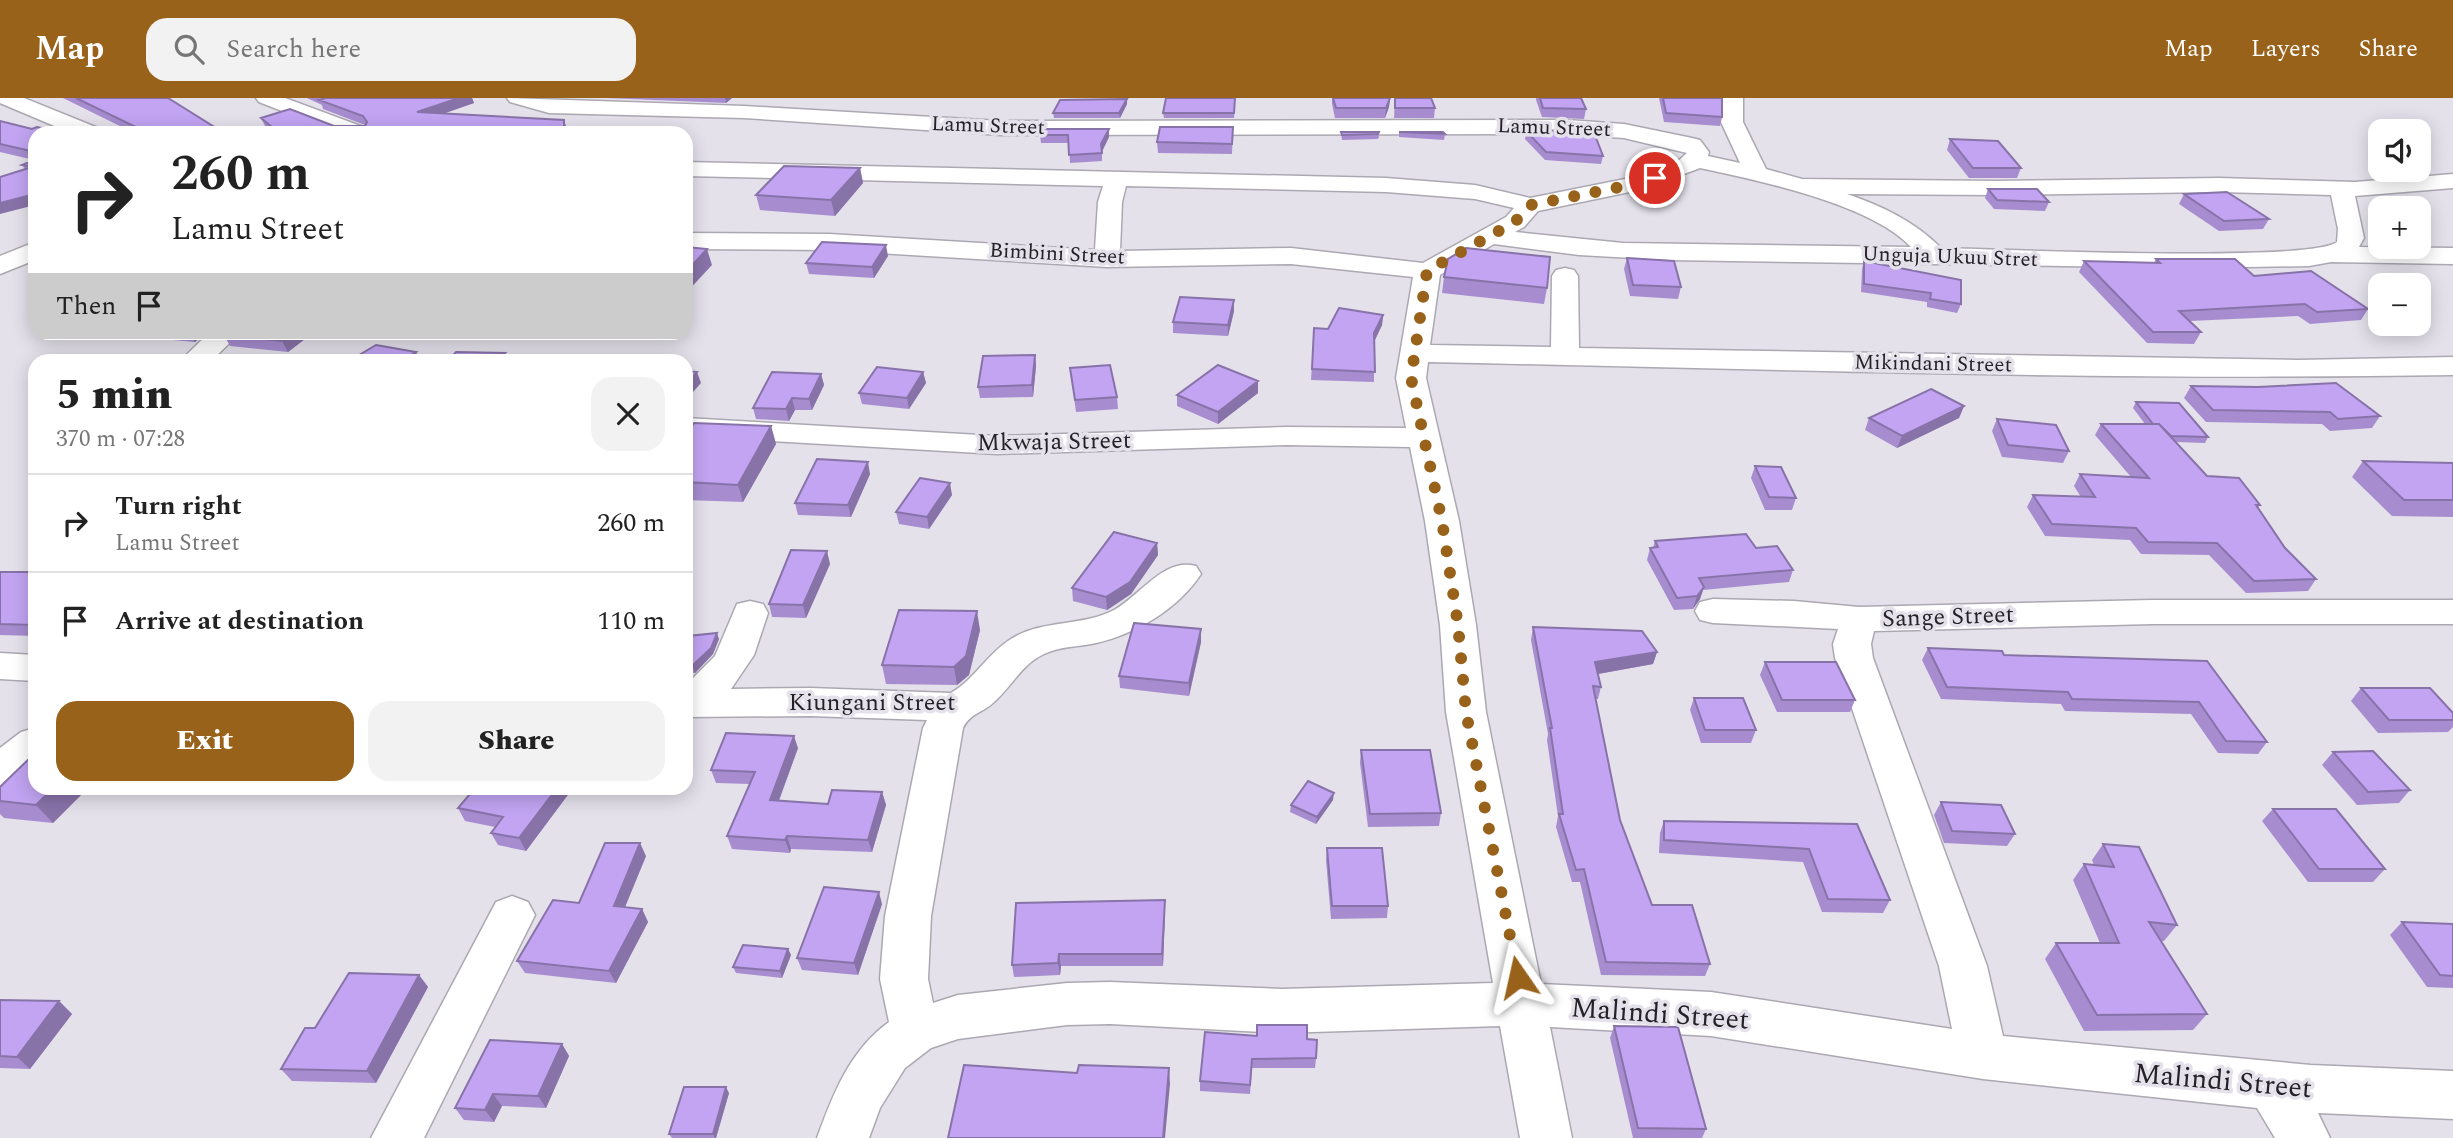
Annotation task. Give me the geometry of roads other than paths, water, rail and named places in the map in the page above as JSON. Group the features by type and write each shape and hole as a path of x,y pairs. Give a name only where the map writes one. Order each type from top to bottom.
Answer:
{"street":[{"path":"6,98 73,126"},
{"path":"266,98 340,126"},
{"name":"Lamu Street","path":"517,98 549,107 744,112 802,107 1001,128 1248,117 1625,131 1692,145 1699,152 1696,160"},
{"path":"1733,98 1732,122 1755,171"},
{"path":"693,169 1427,187 1475,192 1530,205 1636,184 1696,160 1755,171 1879,216 1926,243 1933,255"},
{"path":"1107,259 1110,202 1116,180"},
{"path":"1801,186 1995,188 2192,185 2342,189 2453,181"},
{"path":"2333,255 2350,245 2353,236 2345,214 2342,189"},
{"path":"1530,205 1515,222 1427,271 1411,378 1442,521 1458,625 1466,712 1523,1004 1546,1138"},
{"name":"Unguja Ukuu Stret","path":"1490,236 1549,246 1658,253 1933,255 2040,260 2263,259 2333,255 2453,256"},
{"name":"Bimbini Street","path":"693,241 829,242 1107,259 1292,256 1427,271"},
{"path":"0,266 28,253"},
{"path":"0,276 28,277"},
{"path":"1566,276 1567,300 1563,335 1566,355"},
{"path":"202,354 218,340"},
{"name":"Mikindani Street","path":"1414,353 2041,366 2298,369 2453,366"},
{"name":"Mkwaja Street","path":"693,427 997,445 1286,436 1423,438"},
{"name":"Kiungani Street","path":"693,703 810,702 953,707 969,703 1017,654 1030,645 1044,639 1107,628 1123,621 1147,606 1183,574"},
{"path":"1713,611 1794,613 1859,620"},
{"name":"Sange Street","path":"1983,1056 1963,966 1854,657 1852,644 1859,620 2178,612 2453,612"},
{"path":"693,699 727,670 737,654 750,613"},
{"path":"0,666 28,668"},
{"path":"915,1031 904,979 908,916 943,728 953,707"},
{"path":"0,769 28,748"},
{"path":"397,1138 512,915"},
{"name":"Malindi Street","path":"843,1138 858,1097 887,1052 915,1031 958,1017 1067,1004 1110,1003 1282,1011 1523,1004 1711,1014 1983,1056 2271,1085 2453,1095"},
{"path":"2271,1085 2304,1138"}]}
